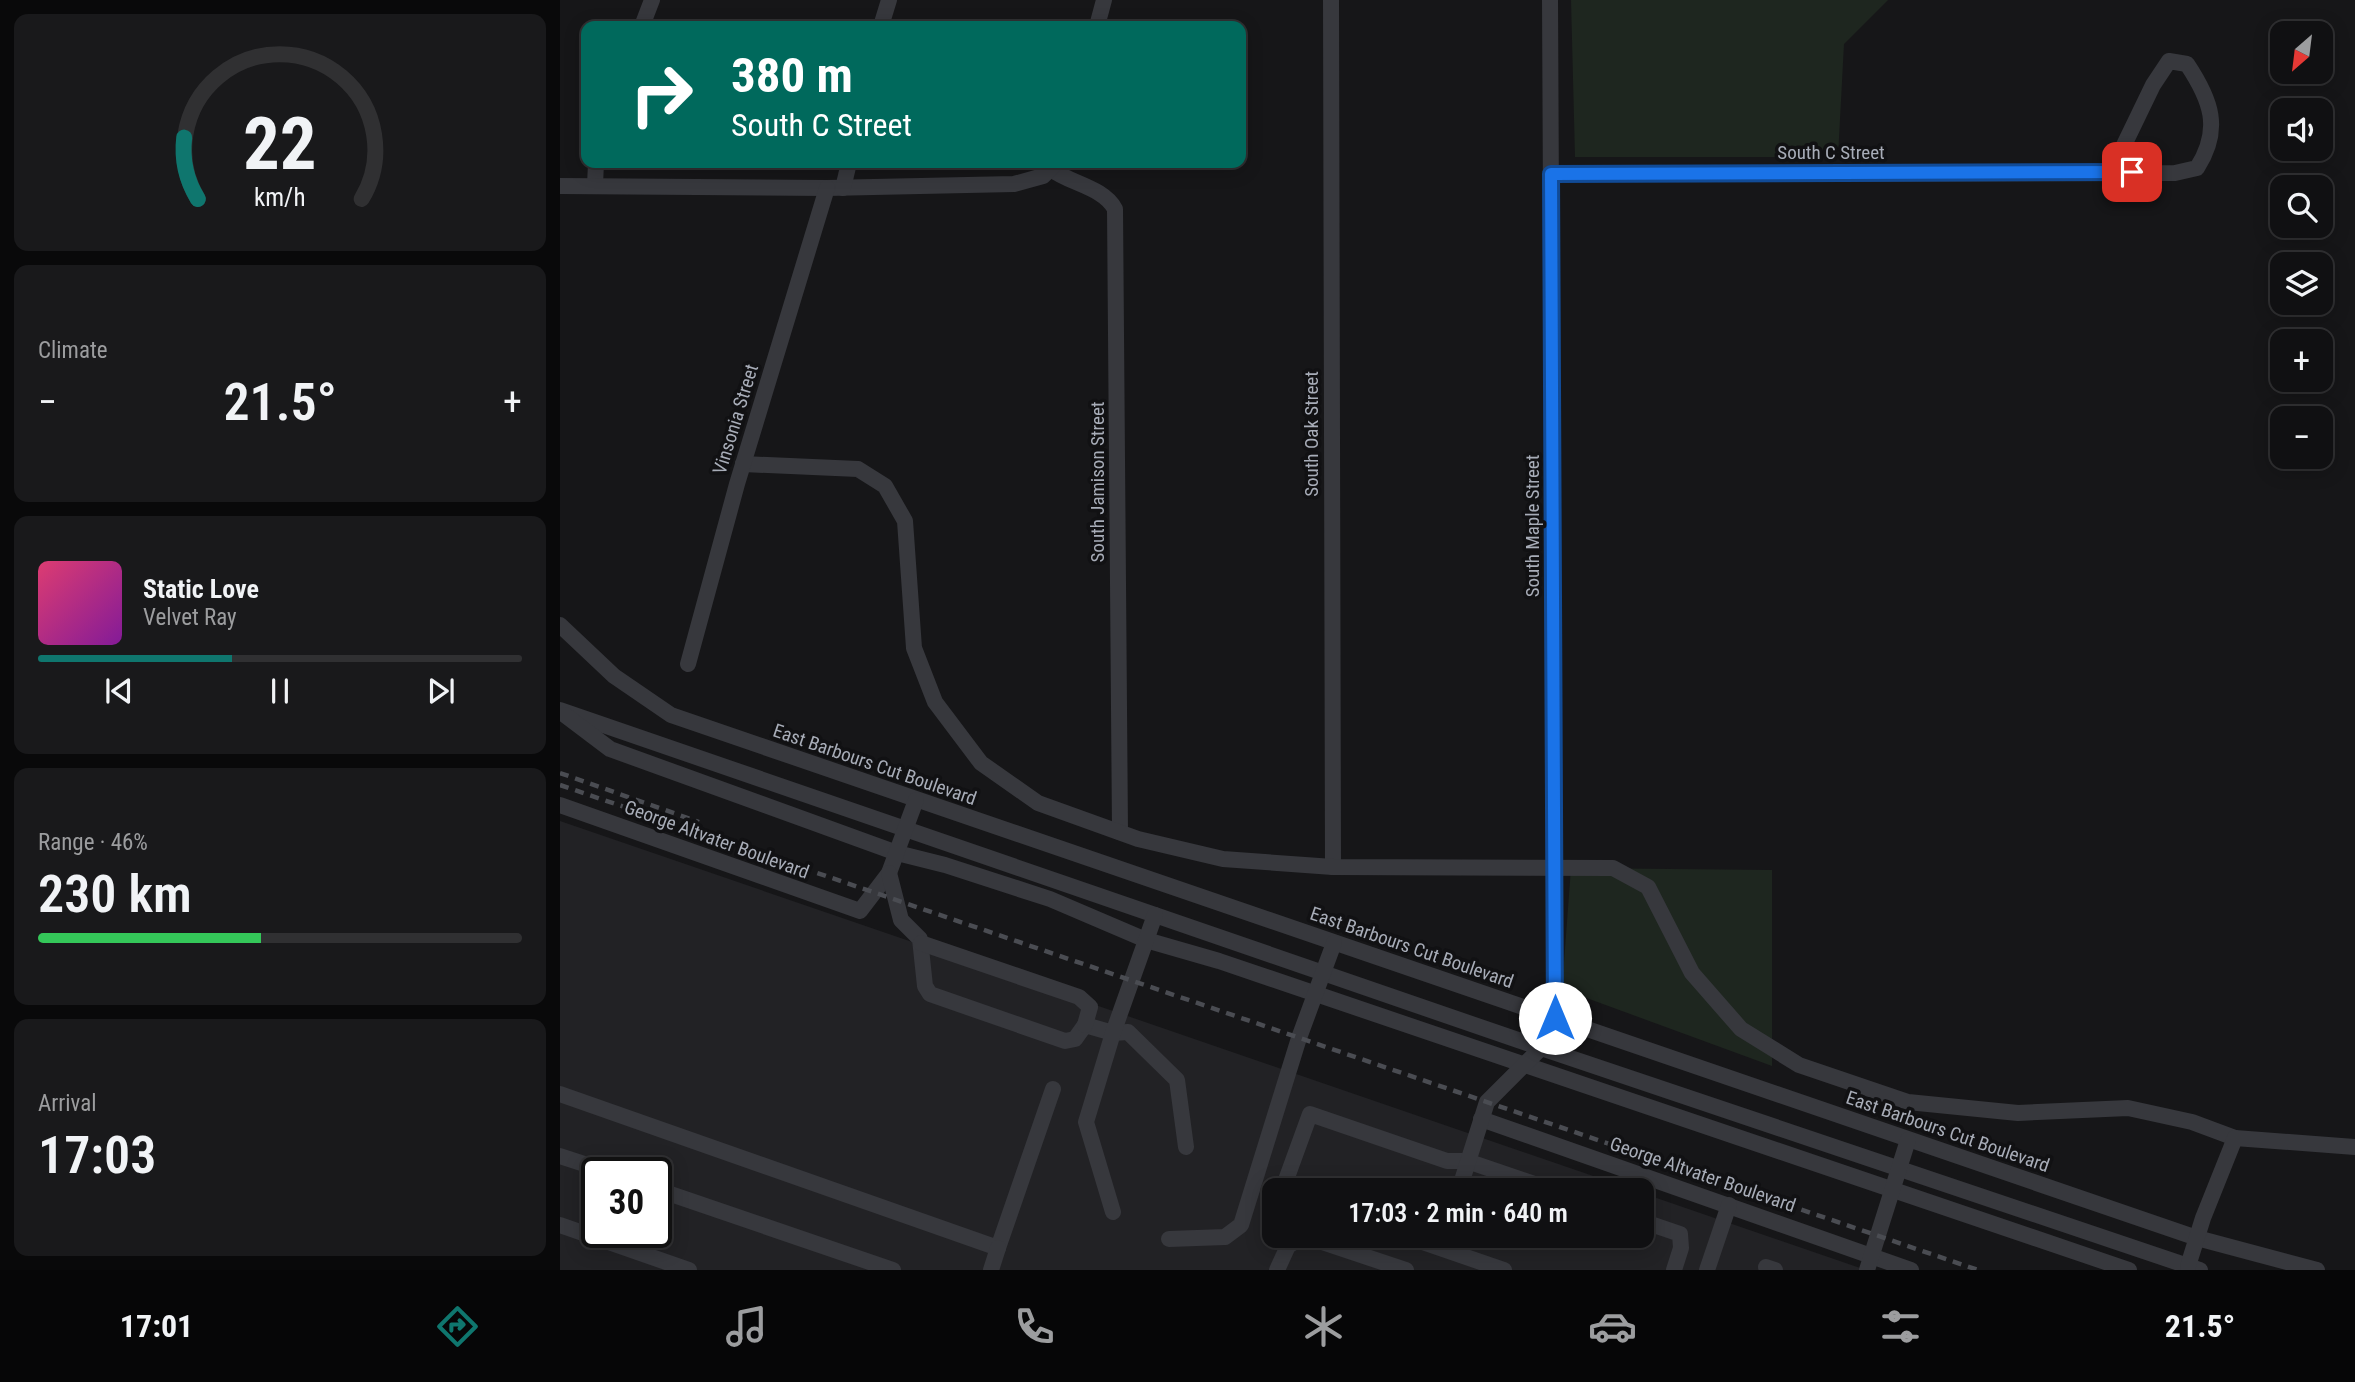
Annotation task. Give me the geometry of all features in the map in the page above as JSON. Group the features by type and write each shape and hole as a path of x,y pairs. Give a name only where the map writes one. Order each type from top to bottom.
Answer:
{"street":[{"path":"644,21 652,0"},
{"path":"883,21 889,0"},
{"path":"1098,21 1104,0"},
{"name":"South Oak Street","path":"1331,0 1333,867"},
{"name":"South Maple Street","path":"1462,1178 1491,1096 1541,1048 1555,1018 1550,0"},
{"name":"South C Street","path":"1551,174 2175,173 2197,168 2209,150 2213,122 2201,85 2187,64 2169,61 2153,85 2111,172"},
{"path":"595,186 596,168"},
{"name":"Vinsonia Street","path":"688,664 743,464 835,188 846,168"},
{"path":"560,186 835,188 1014,184 1034,180 1050,168"},
{"name":"South Jamison Street","path":"1055,168 1066,180 1102,194 1115,209 1120,832"},
{"path":"743,464 858,469 885,486 905,521 914,648 935,702 981,763 1038,803 1120,832 1223,859 1333,867 1613,867 1648,887 1692,973 1741,1029 1799,1065 1908,1102 2018,1113 2128,1108 2192,1122 2235,1138 2355,1147"},
{"name":"East Barbours Cut Boulevard","path":"560,625 614,676 671,715 2197,1238 2317,1270"},
{"path":"560,710 1541,1048 2194,1268 2197,1238 2235,1138"},
{"path":"560,710 610,749 897,853 945,865 1050,899 1146,940 1315,994 1892,1189 2111,1267 2129,1270"},
{"path":"663,745 671,715"},
{"path":"916,800 889,873 901,920 920,939 925,986 930,994 1065,1041 1075,1039 1084,1025 1090,1007 1079,997 921,943"},
{"name":"George Altvater Boulevard","path":"560,805 860,911 889,873"},
{"path":"1110,899 1119,869"},
{"path":"1113,1212 1086,1122 1113,1033 1155,915"},
{"path":"1169,1239 1225,1237 1241,1225 1334,943"},
{"path":"1084,1025 1113,1033 1128,1032 1135,1036 1177,1080 1186,1147"},
{"path":"991,1270 1053,1090"},
{"path":"560,1094 998,1248"},
{"path":"1765,1124 1775,1094"},
{"path":"1287,1178 1310,1114 1447,1161 1467,1161 1517,1178"},
{"name":"George Altvater Boulevard","path":"1481,1119 1728,1205 1870,1263 1911,1270"},
{"path":"1870,1263 1908,1140"},
{"path":"560,1156 581,1163"},
{"path":"672,1194 893,1270"},
{"path":"1707,1270 1728,1205"},
{"path":"560,1225 689,1270"},
{"path":"1654,1225 1680,1234 1681,1248 1674,1270"},
{"path":"1277,1270 1288,1246 1304,1236 1406,1270"},
{"path":"2111,1267 2118,1244"},
{"path":"1456,1248 1504,1270"}],"shaded area":[{"path":"1571,0 1888,0 1844,44 1838,157 1575,157"},
{"path":"560,821 1599,1178 1262,1178 1262,1248 1654,1248 1654,1197 1866,1270 560,1270"},
{"path":"1571,868 1772,870 1772,1066 1562,989"}],"railway":[{"path":"560,773 699,822"},
{"path":"560,785 1978,1270"}],"route":[{"path":"1555,1018 1551,174 2132,172"}]}
